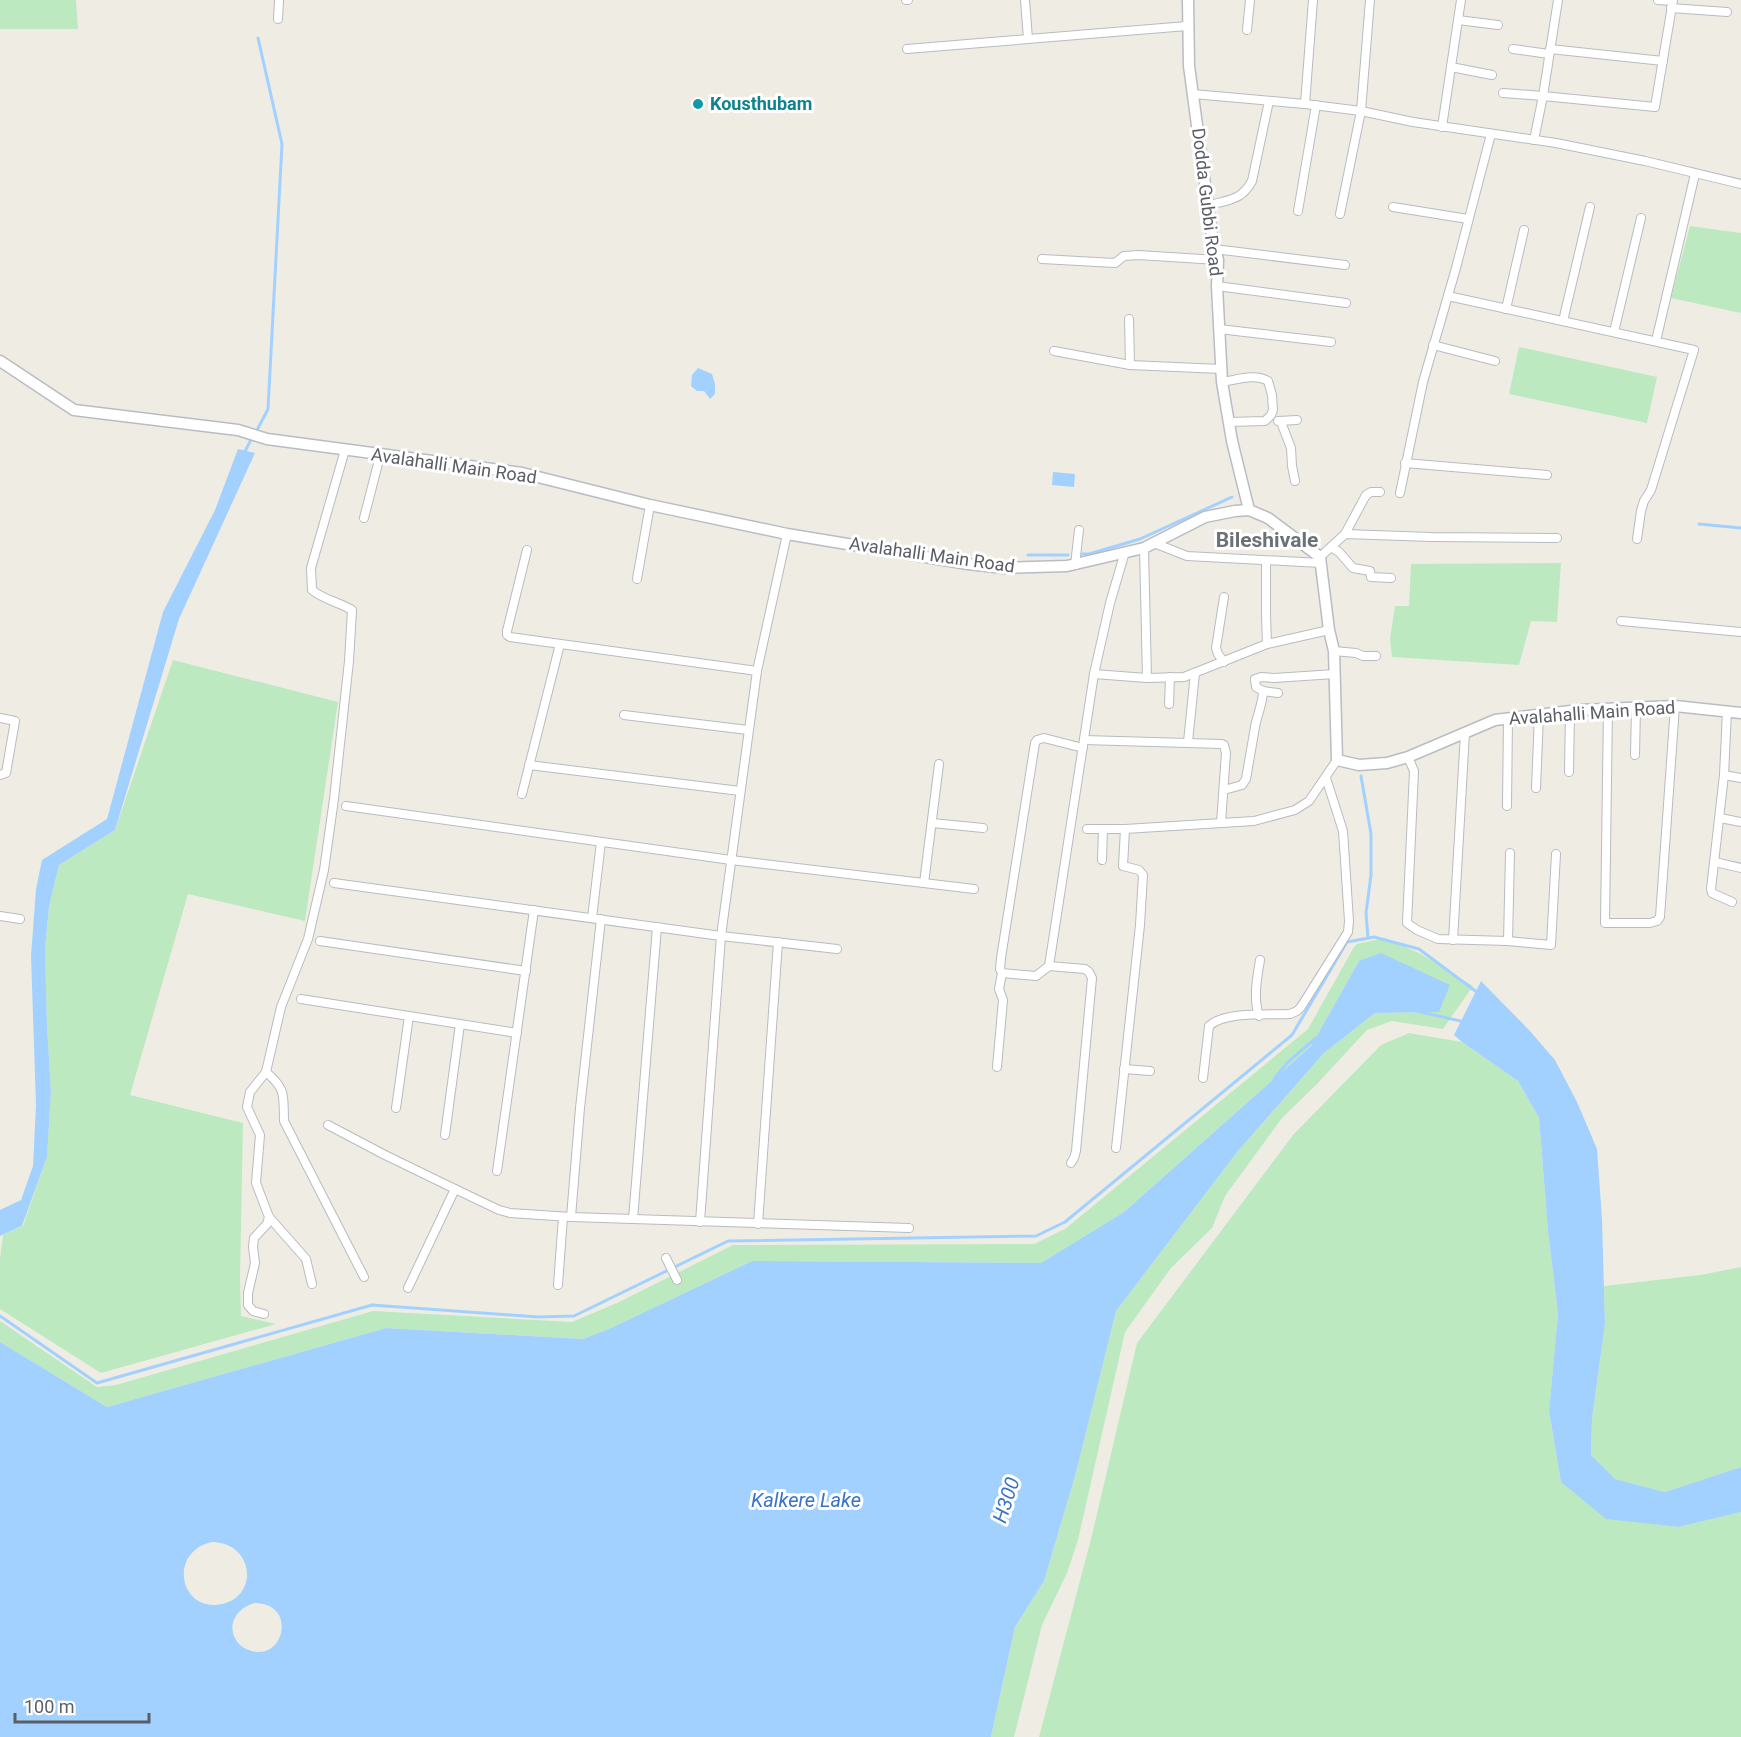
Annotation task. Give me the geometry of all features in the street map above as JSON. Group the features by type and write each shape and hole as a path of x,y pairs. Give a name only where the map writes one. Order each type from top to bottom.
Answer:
{"main road":[{"name":"Dodda Gubbi Road","path":"1188,0 1189,66 1216,254 1222,382 1249,510"},
{"name":"Avalahalli Main Road","path":"0,361 74,410 238,430 267,439 522,473 650,505 787,534 934,559 1004,568 1075,565 1149,545 1205,517 1249,510"},
{"path":"1249,510 1268,518 1321,560 1329,630 1334,651 1337,760"},
{"name":"Avalahalli Main Road","path":"1337,760 1359,765 1387,763 1408,757 1495,720 1508,718 1570,711 1675,706 1741,714"}],"street":[{"path":"278,19 279,0"},
{"path":"1025,0 1028,39"},
{"path":"1247,30 1250,0"},
{"path":"1305,104 1313,0"},
{"path":"1340,214 1361,111 1370,0"},
{"path":"1442,126 1461,0"},
{"path":"1534,140 1558,0"},
{"path":"1658,0 1727,12"},
{"path":"1503,93 1655,107 1672,3"},
{"path":"1458,20 1498,25"},
{"path":"907,50 1187,26"},
{"path":"1513,49 1662,61"},
{"path":"1451,67 1492,75"},
{"path":"1193,94 1361,111 1413,122 1534,140 1646,161 1741,184"},
{"path":"1208,206 1241,196 1246,192 1252,181 1269,101"},
{"path":"1298,211 1316,105"},
{"path":"1400,493 1423,382 1491,134"},
{"path":"1656,341 1695,174"},
{"path":"1393,207 1468,219"},
{"path":"1563,321 1590,207"},
{"path":"1614,332 1641,218"},
{"path":"1506,309 1524,230"},
{"path":"1042,260 1115,263 1124,256 1216,254 1345,265"},
{"path":"1217,286 1346,303"},
{"path":"1448,296 1694,350 1651,490 1644,501 1638,539"},
{"path":"1129,319 1130,365"},
{"path":"1219,329 1331,342"},
{"path":"1433,345 1495,361"},
{"path":"1054,351 1130,365 1221,369"},
{"path":"1222,382 1254,377 1268,381 1272,395 1273,410 1265,421 1229,422"},
{"path":"1269,417 1281,422 1297,420"},
{"path":"1281,422 1291,448 1295,481"},
{"path":"312,1284 306,1259 269,1217 256,1183 260,1135 247,1107 250,1092 267,1072 282,1006 308,939 324,870 349,661 352,610 320,597 312,590 310,579 345,450"},
{"path":"364,518 381,456"},
{"path":"1405,464 1483,468 1547,475"},
{"path":"1147,678 1149,545 1187,556 1266,561 1321,560 1345,534 1366,495 1371,492 1380,492"},
{"path":"637,579 650,505"},
{"path":"1075,565 1079,530"},
{"path":"700,1222 722,936 731,860 757,671 787,534"},
{"path":"1345,534 1557,538"},
{"path":"1331,547 1339,552 1353,568 1370,571 1371,577 1391,578"},
{"path":"527,550 507,635 510,637 757,671"},
{"path":"1049,966 1094,674 1110,603 1125,552"},
{"path":"1266,561 1267,644"},
{"path":"1224,597 1216,648 1224,662"},
{"path":"1621,621 1741,632"},
{"path":"1094,674 1147,678 1184,676 1267,644 1329,630"},
{"path":"522,794 560,644"},
{"path":"1334,651 1376,656"},
{"path":"1188,742 1195,673"},
{"path":"1278,693 1256,687 1255,679 1335,674"},
{"path":"1169,704 1170,677"},
{"path":"1224,790 1242,785 1246,779 1263,690"},
{"path":"1608,709 1605,923 1650,923 1658,921 1660,916 1675,706"},
{"path":"1635,755 1636,707"},
{"path":"1569,772 1570,711"},
{"path":"1727,711 1724,775 1711,891 1732,902"},
{"path":"624,715 748,730"},
{"path":"1536,788 1539,715"},
{"path":"0,717 15,721 6,773 0,775"},
{"path":"1507,806 1508,718"},
{"path":"1453,940 1465,733"},
{"path":"997,1067 1003,1000 999,989 1002,973 1001,958 1037,740 1044,738 1083,744 1219,743 1224,746 1226,753 1221,823"},
{"path":"1408,757 1414,771 1407,923 1417,930 1438,939 1551,945 1556,854"},
{"path":"1087,829 1125,829 1254,821 1295,810 1309,801 1337,760"},
{"path":"924,883 939,764"},
{"path":"529,765 740,791"},
{"path":"1724,775 1741,778"},
{"path":"1203,1078 1209,1026 1222,1018 1290,1014 1297,1011 1348,932 1343,831 1326,778"},
{"path":"346,806 731,860 974,889"},
{"path":"1720,818 1741,822"},
{"path":"932,823 983,828"},
{"path":"1102,860 1103,829"},
{"path":"1116,1148 1140,925 1143,875 1139,870 1123,866 1125,829"},
{"path":"592,918 601,842"},
{"path":"1508,941 1510,853"},
{"path":"1715,862 1741,868"},
{"path":"334,883 837,950"},
{"path":"497,1171 534,910"},
{"path":"0,916 20,919"},
{"path":"558,1285 601,919"},
{"path":"633,1220 657,927"},
{"path":"320,941 526,971"},
{"path":"758,1224 778,942"},
{"path":"1259,1016 1256,1005 1260,960"},
{"path":"1002,973 1036,976 1049,966 1085,969 1092,978 1076,1151 1071,1163"},
{"path":"302,999 517,1033"},
{"path":"396,1108 409,1016"},
{"path":"445,1135 460,1024"},
{"path":"1124,1069 1150,1071"},
{"path":"267,1072 281,1087 284,1098 284,1121 364,1277"},
{"path":"328,1125 455,1189 510,1213 633,1220 909,1228"},
{"path":"408,1288 455,1189"},
{"path":"264,1314 253,1311 248,1305 248,1293 255,1263 254,1238 267,1224 269,1217"},
{"path":"670,1265 677,1280"}],"green space":[{"path":"0,0 76,0 78,29 0,29"},
{"path":"1690,226 1741,233 1741,313 1671,298"},
{"path":"1519,347 1657,377 1647,423 1509,394"},
{"path":"1561,563 1557,622 1531,621 1519,665 1392,657 1390,639 1395,606 1409,606 1411,564"},
{"path":"173,660 338,702 305,921 188,894 130,1095 243,1123 241,1316 276,1324 101,1373 0,1309 0,1259 3,1235 23,1226 47,1157 51,1091 45,949 49,907 59,865 115,830"},
{"path":"1385,938 1421,954 1473,986 1443,1029 1392,1021 1367,1030 1282,1118 1225,1196 1212,1228 1171,1268 1125,1332 1078,1540 1067,1573 1042,1625 1014,1737 991,1737 1015,1627 1044,1581 1076,1473 1116,1311 1238,1151 1324,1053 1375,1013 1439,1012 1359,961 1311,1046 1124,1212 1041,1263 752,1261 583,1339 386,1328 107,1407 0,1342 0,1321 97,1387 116,1385 373,1311 572,1322 619,1302 733,1245 1034,1244 1065,1229 1308,1029 1354,947 1357,944"},
{"path":"1409,1033 1462,1042 1518,1081 1539,1118 1548,1231 1558,1314 1549,1411 1561,1482 1679,1527 1741,1512 1741,1737 1039,1737 1092,1535 1137,1343 1293,1135 1381,1045"},
{"path":"1741,1267 1741,1467 1665,1492 1614,1479 1591,1455 1592,1419 1605,1324 1604,1286 1700,1275"}],"water":[{"path":"698,368 712,374 715,394 710,399 704,391 697,391 691,386 692,375"},
{"path":"238,449 255,453 179,619 115,830 59,865 49,907 45,949 51,1091 47,1157 22,1226 0,1236 0,1210 21,1200 33,1166 36,1105 31,956 36,889 42,860 107,819 163,612 215,510"},
{"path":"1053,472 1075,474 1074,487 1052,485"},
{"name":"Kalkere Lake","path":"1381,953 1450,985 1439,1012 1375,1013 1324,1053 1238,1151 1116,1311 1076,1473 1044,1581 1015,1627 991,1737 0,1737 0,1342 107,1407 386,1328 583,1339 752,1261 1041,1263 1124,1212 1311,1046 1359,961","holes":["212,1542 227,1545 238,1552 247,1573 240,1594 230,1601 216,1605 203,1603 193,1597 184,1578 185,1566 190,1556 199,1547","255,1603 269,1606 277,1613 281,1622 281,1632 277,1642 270,1649 261,1652 249,1650 239,1644 232,1626 236,1616 244,1608"]},
{"path":"1481,981 1555,1060 1577,1102 1597,1149 1605,1324 1592,1419 1591,1455 1615,1479 1665,1492 1741,1467 1741,1512 1679,1527 1606,1519 1561,1482 1549,1411 1558,1314 1548,1231 1539,1118 1518,1081 1454,1035"}],"waterway":[{"path":"256,432 268,409 282,144 258,38"},
{"path":"244,453 252,438"},
{"path":"1082,554 1140,539 1232,497"},
{"path":"1699,524 1741,528"},
{"path":"1028,555 1068,555"},
{"path":"1361,776 1371,834 1371,875 1366,913 1368,938"},
{"path":"0,1316 97,1383 372,1305 538,1317 574,1316 728,1241 1036,1236 1065,1222 1292,1035 1347,942 1374,937 1419,949 1478,993"},
{"path":"1416,1011 1465,1022"},
{"path":"1274,1079 1288,1062 1316,1038"}],"place":[{"name":"Kousthubam","path":"698,104"}],"district":[{"name":"Bileshivale","path":"1267,540"}],"water label":[{"name":"H300","path":"1006,1500"}]}
